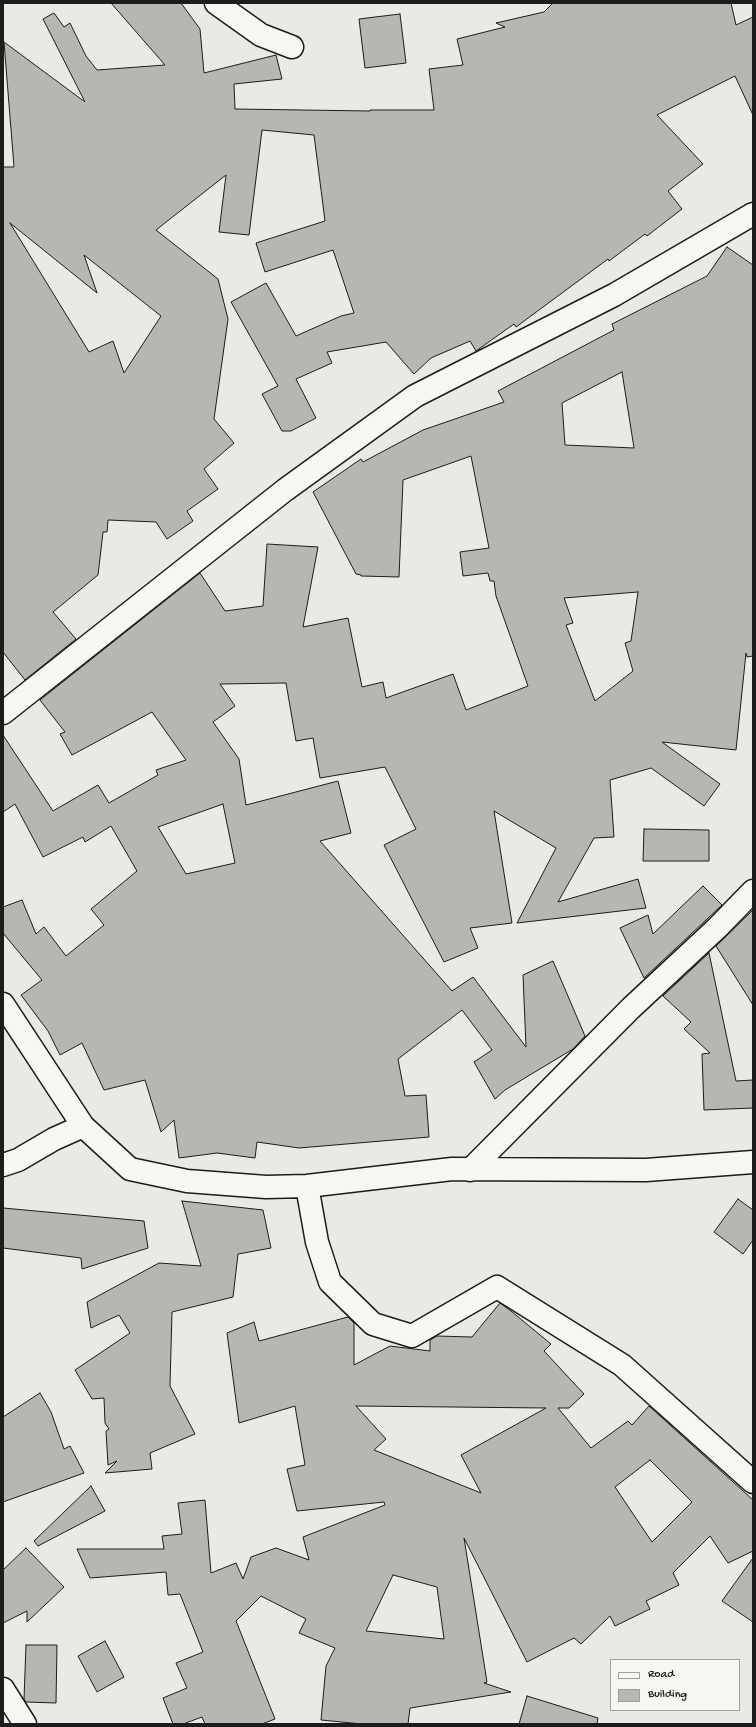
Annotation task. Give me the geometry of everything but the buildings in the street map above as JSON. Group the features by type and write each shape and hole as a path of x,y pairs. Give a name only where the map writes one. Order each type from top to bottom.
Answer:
{"street":[{"path":"216,3 261,35 292,47"},
{"path":"3,713 285,490 415,396 614,295 752,216"},
{"path":"470,1170 631,1008 717,928 753,891"},
{"path":"3,1004 83,1126 130,1168 186,1181 266,1187 307,1186 452,1169 646,1170 753,1162"},
{"path":"3,1165 18,1160 54,1139 83,1126"},
{"path":"307,1186 317,1242 330,1282 373,1324 412,1336 497,1287 622,1365 753,1482"},
{"path":"3,1689 25,1724"}]}
